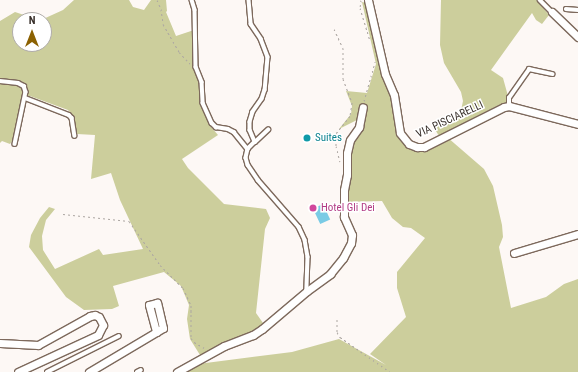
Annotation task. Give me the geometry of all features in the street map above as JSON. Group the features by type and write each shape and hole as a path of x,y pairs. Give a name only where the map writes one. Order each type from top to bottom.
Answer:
{"street":[{"name":"VIA PISCIARELLI","path":"368,0 386,74 396,104 400,133 405,141 417,147 424,147 504,107 509,106"},
{"path":"552,12 578,37"},
{"path":"509,106 578,124"},
{"path":"177,372 262,329 306,291 330,274 343,258 351,243 352,234 344,217 344,190 347,175 347,153 350,140 359,127 363,107"},
{"path":"514,253 578,234"},
{"path":"0,343 38,345 90,316 95,315 99,317 103,325 98,335 18,372"},
{"path":"89,372 156,332"}],"lane":[{"path":"192,0 195,10 196,67 202,82 203,103 212,123 216,127 228,129 234,132 248,149"},
{"path":"248,0 251,24 261,39 268,57 265,90 262,100 253,112 250,122 250,130 255,142"},
{"path":"540,0 552,12"},
{"path":"566,9 578,10"},
{"path":"509,106 509,98 529,69 552,74"},
{"path":"0,81 18,83 24,86 24,98 15,144"},
{"path":"24,98 69,115 72,118 75,136"},
{"path":"268,130 248,149 246,158 251,171 299,227 305,240 308,257 306,291"},
{"path":"47,372 119,336"},
{"path":"56,367 58,372"}],"path":[{"path":"157,0 161,9 163,24 179,52 188,62 196,67"},
{"path":"361,0 360,8 370,40"},
{"path":"334,29 344,48 343,79 352,103 350,116 336,133 336,146 340,163"},
{"path":"363,107 374,69 374,56"},
{"path":"62,214 129,221 160,265 183,288 191,305 191,338 194,342 212,353"},
{"path":"337,319 337,332 340,337 390,372"}],"green space":[{"path":"74,0 129,0 133,7 144,10 151,0 166,0 166,12 176,36 194,30 195,64 193,68 199,82 202,105 211,127 218,135 182,159 188,168 224,204 266,209 270,218 265,229 256,313 263,323 254,331 200,355 190,339 187,319 189,305 181,286 164,272 113,286 119,306 112,309 84,310 66,297 29,247 31,235 40,218 49,207 55,209 46,220 42,236 43,250 55,269 99,249 103,255 143,249 120,200 111,173 91,179 95,135 77,134 74,117 68,110 30,96 23,105 13,140 10,144 2,141 0,143 0,21 12,14 12,52 52,52 52,15 63,10"},
{"path":"441,0 537,0 549,15 542,24 536,20 532,13 491,70 503,78 508,96 506,103 439,136 431,123 460,115 463,101 461,92 444,63 440,45"},
{"path":"362,2 366,3 393,98 401,139 405,145 415,149 447,137 484,169 493,186 502,225 503,237 499,247 511,308 546,297 564,284 578,279 578,372 183,372 198,364 292,352 339,339 386,365 370,354 406,317 397,288 397,272 425,238 411,228 403,227 392,218 382,201 345,202 350,176 351,142 361,118 339,129 351,114 352,106 346,91 367,93 376,64"}],"water":[{"path":"323,204 330,219 320,224 313,209"}],"place":[{"name":"Suites","path":"307,138"},
{"name":"Hotel Gli Dei","path":"313,208"}]}
